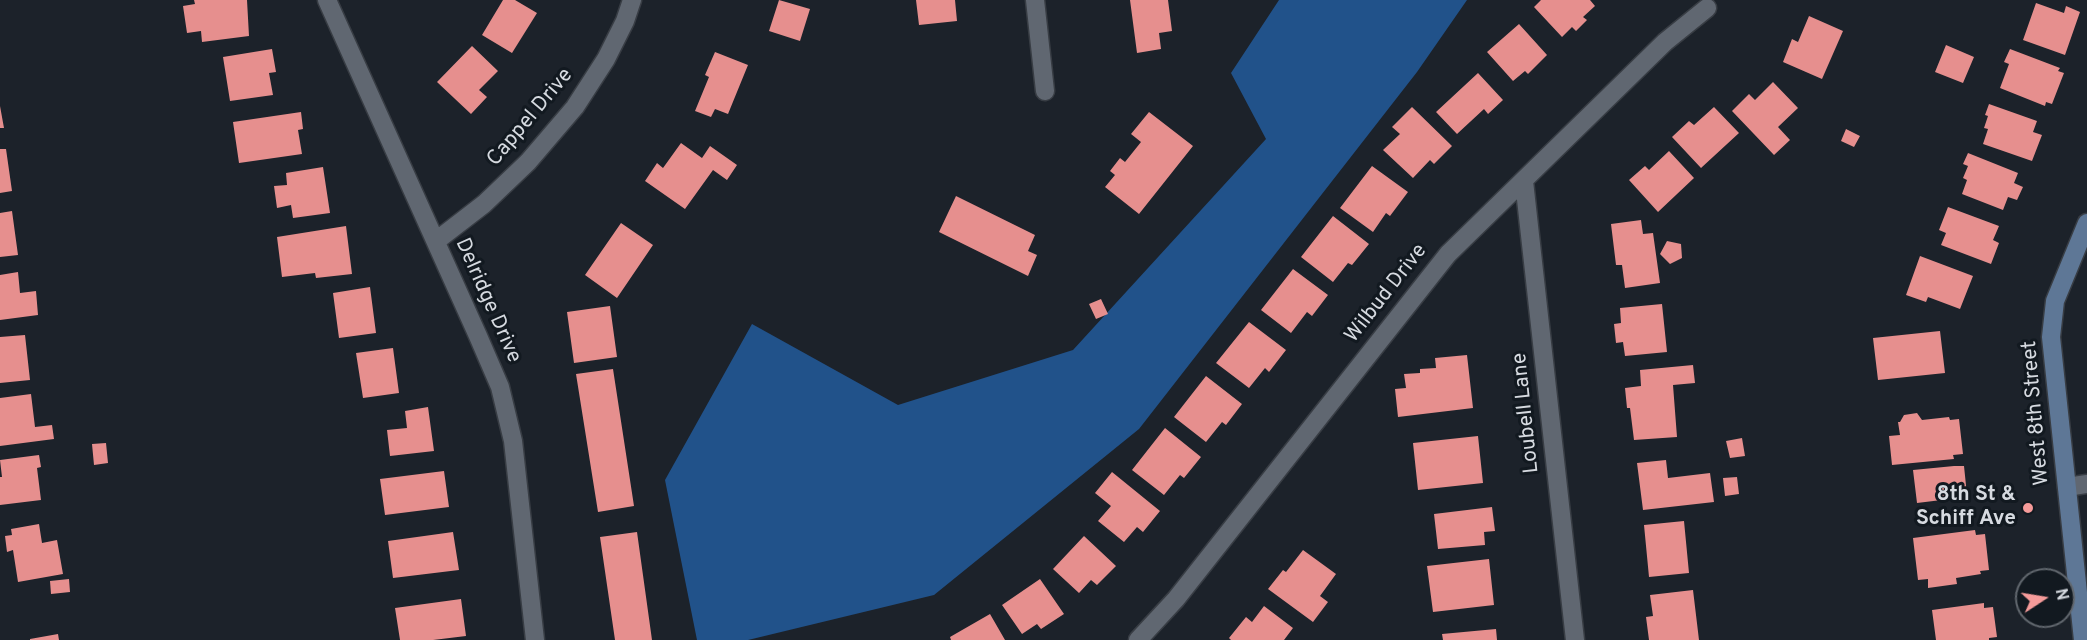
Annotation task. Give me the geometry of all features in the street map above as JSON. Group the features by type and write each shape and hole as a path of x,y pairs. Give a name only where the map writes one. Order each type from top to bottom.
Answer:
{"street":[{"name":"Delridge Drive","path":"327,0 500,387 513,441 535,640"},
{"name":"Cappel Drive","path":"436,241 484,204 528,162 575,107 606,59 625,21 632,0"},
{"path":"1035,0 1045,91"},
{"name":"Wilbud Drive","path":"1137,640 1176,599 1448,254 1665,42 1707,8"},
{"name":"Loubell Lane","path":"1524,181 1575,640"},
{"name":"West 8th Street","path":"2083,640 2050,337 2055,301 2087,223"},
{"path":"2067,487 2087,484"}],"shaded area":[{"path":"1279,0 1467,0 1417,72 1139,429 934,595 748,640 697,640 665,480 752,324 898,405 1073,350 1266,139 1231,73"}],"building":[{"path":"194,0 247,0 249,36 202,42 201,31 187,33 183,6 195,4"},
{"path":"503,0 515,0 537,13 512,53 482,35"},
{"path":"779,0 810,9 800,41 769,31"},
{"path":"916,0 955,0 957,21 919,25"},
{"path":"1130,0 1168,0 1172,31 1159,33 1161,49 1137,53"},
{"path":"1541,0 1590,0 1595,6 1583,17 1587,20 1576,31 1572,27 1562,37 1534,7"},
{"path":"2036,3 2064,13 2066,6 2080,12 2065,55 2023,40"},
{"path":"1809,16 1843,31 1822,79 1783,62 1792,39 1798,42"},
{"path":"1519,24 1547,55 1528,74 1525,71 1513,81 1487,52"},
{"path":"1946,45 1974,57 1963,83 1935,72"},
{"path":"472,46 498,71 479,90 487,97 471,114 437,82"},
{"path":"272,49 276,72 269,73 273,95 230,101 223,57"},
{"path":"2010,49 2060,68 2058,71 2064,73 2052,104 2046,102 2045,106 2000,88 2009,64 2004,62"},
{"path":"715,52 748,65 728,114 715,109 711,117 695,111 709,77 705,75"},
{"path":"1478,73 1503,100 1488,114 1484,109 1457,134 1436,112"},
{"path":"1773,82 1798,108 1778,127 1790,140 1774,155 1732,111 1749,94 1755,100"},
{"path":"1989,104 2037,121 2033,132 2042,135 2032,161 1983,144 1988,129 1984,128"},
{"path":"0,106 4,128 0,128"},
{"path":"1412,107 1452,146 1434,164 1430,160 1413,178 1383,150 1400,134 1392,127"},
{"path":"1714,107 1739,133 1701,168 1672,137 1689,121 1694,125"},
{"path":"301,112 303,129 298,130 302,154 239,163 233,122"},
{"path":"1149,112 1193,146 1139,214 1105,187 1115,175 1110,171 1120,158 1125,162 1141,142 1131,134"},
{"path":"1846,129 1860,136 1854,147 1841,141"},
{"path":"681,143 702,158 710,146 737,165 727,180 713,170 685,209 645,181 657,163 663,168"},
{"path":"0,149 6,149 12,191 0,193"},
{"path":"1669,151 1694,178 1658,212 1629,180 1645,166 1649,170"},
{"path":"1968,153 2018,173 2014,183 2023,187 2017,200 2008,197 2003,210 1962,194 1967,180 1963,178 1968,166 1963,164"},
{"path":"1372,166 1408,192 1390,216 1386,213 1373,232 1340,208"},
{"path":"323,167 330,213 293,218 291,205 277,208 274,186 287,185 286,173"},
{"path":"956,196 1035,235 1028,251 1037,255 1028,276 939,232"},
{"path":"1948,207 1999,226 1993,240 1999,243 1991,264 1941,245 1946,233 1939,230"},
{"path":"12,211 18,255 0,257 0,213"},
{"path":"1333,216 1369,244 1352,265 1348,263 1333,282 1301,257"},
{"path":"1641,220 1643,234 1653,233 1660,283 1625,288 1622,265 1616,265 1611,224"},
{"path":"621,223 653,245 617,298 585,275"},
{"path":"346,226 352,274 316,278 315,273 282,277 277,237"},
{"path":"1667,241 1681,244 1682,258 1670,264 1660,254"},
{"path":"1920,256 1973,276 1960,309 1928,297 1926,302 1906,295"},
{"path":"1293,269 1328,295 1312,316 1307,312 1291,333 1261,310"},
{"path":"18,272 20,293 36,291 38,315 0,320 0,275"},
{"path":"370,287 376,333 339,338 333,293"},
{"path":"1101,299 1108,314 1096,319 1089,304"},
{"path":"1662,304 1667,352 1625,356 1623,342 1616,343 1614,324 1621,323 1620,308"},
{"path":"610,306 617,357 574,363 567,312"},
{"path":"1249,322 1286,350 1269,372 1265,368 1249,388 1216,363"},
{"path":"1940,331 1945,373 1878,380 1873,338"},
{"path":"25,335 30,380 0,383 0,337"},
{"path":"393,348 399,393 363,398 356,353"},
{"path":"1467,355 1473,408 1398,417 1395,389 1406,388 1404,374 1420,373 1420,369 1436,368 1435,358"},
{"path":"1693,365 1695,383 1673,385 1677,437 1634,440 1625,388 1641,386 1640,370"},
{"path":"613,369 634,506 598,512 576,374"},
{"path":"1206,376 1242,404 1226,425 1222,422 1206,442 1174,417"},
{"path":"31,394 35,427 52,425 54,439 0,446 0,398"},
{"path":"428,407 434,451 390,456 387,430 407,428 405,411"},
{"path":"1917,413 1922,420 1949,417 1950,420 1959,419 1963,454 1953,455 1954,459 1892,465 1889,436 1900,435 1898,422 1904,415"},
{"path":"1165,428 1201,457 1184,478 1180,475 1164,495 1132,470"},
{"path":"1478,436 1483,483 1418,490 1413,443"},
{"path":"1742,438 1745,456 1730,458 1726,441"},
{"path":"106,443 108,463 94,465 92,444"},
{"path":"39,455 41,467 37,468 41,500 0,505 0,477 2,477 0,460"},
{"path":"1666,460 1668,478 1710,473 1714,502 1643,510 1637,463"},
{"path":"1964,466 1967,495 1917,503 1913,470"},
{"path":"444,471 449,507 385,515 380,479"},
{"path":"1112,472 1160,511 1143,532 1137,527 1124,542 1098,521 1111,506 1095,493"},
{"path":"1737,477 1739,494 1725,496 1723,478"},
{"path":"1492,507 1495,531 1484,532 1485,545 1438,549 1434,514"},
{"path":"1684,521 1689,573 1649,577 1644,525"},
{"path":"39,524 42,543 57,540 63,574 18,582 13,550 7,552 5,536 12,535 11,529"},
{"path":"1975,530 1976,535 1985,534 1989,570 1980,571 1981,574 1956,578 1957,584 1928,588 1928,579 1918,580 1913,538"},
{"path":"453,532 459,570 393,578 388,541"},
{"path":"637,532 652,640 615,640 600,537"},
{"path":"1084,536 1116,566 1097,585 1091,580 1079,593 1053,569"},
{"path":"1303,550 1336,574 1320,596 1328,602 1313,622 1268,589 1283,570 1286,572"},
{"path":"1489,559 1494,605 1433,612 1427,566"},
{"path":"69,579 70,592 51,594 50,581"},
{"path":"1040,579 1064,614 1041,629 1037,624 1022,634 1002,605"},
{"path":"1693,590 1699,640 1649,640 1646,617 1653,616 1650,595"},
{"path":"461,599 466,636 433,640 400,640 395,608"},
{"path":"1984,603 1984,608 1993,607 1997,637 1989,638 1989,640 1936,640 1932,610"},
{"path":"1264,606 1293,628 1284,640 1231,640 1229,638 1246,617 1252,622"},
{"path":"990,614 1005,640 951,640 950,637"},
{"path":"1496,629 1497,640 1443,640 1442,634"},
{"path":"58,634 59,640 30,640 30,639"}],"place":[{"name":"8th St & Schiff Ave","path":"2028,508"}]}
